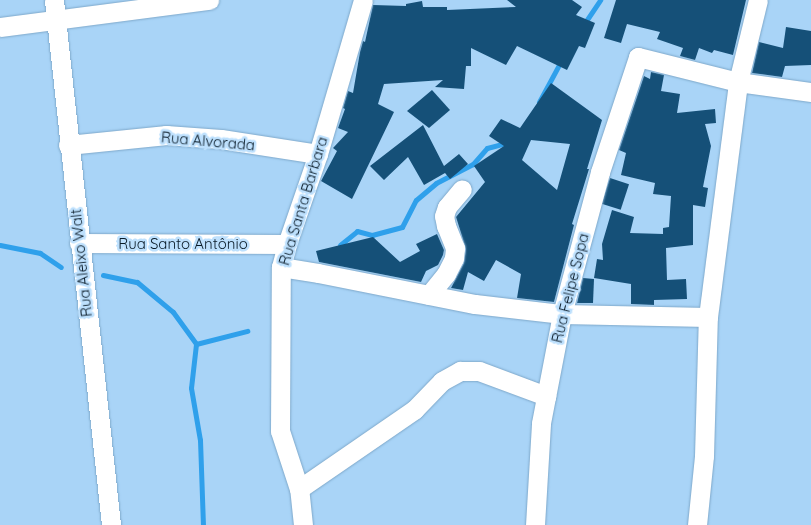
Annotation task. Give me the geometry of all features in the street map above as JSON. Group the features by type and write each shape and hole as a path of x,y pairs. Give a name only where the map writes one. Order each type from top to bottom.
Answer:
{"street":[{"name":"Rua Aleixo Walt","path":"54,0 68,145 112,525"},
{"path":"0,27 209,0"},
{"name":"Rua Santa Barbara","path":"303,525 300,489 280,431 282,267 287,244 318,154 363,0"},
{"path":"696,525 704,456 708,317 738,82 758,0"},
{"name":"Rua Felipe Sopa","path":"535,525 541,423 562,314 600,172 638,57 738,82"},
{"path":"738,82 811,92"},
{"name":"Rua Alvorada","path":"68,145 166,135 221,139 318,154"},
{"path":"429,295 446,274 454,258 455,248 444,216 447,207 462,189"},
{"name":"Rua Santo Antônio","path":"79,243 287,244"},
{"path":"282,267 318,272 475,304 562,314 708,317"},
{"path":"300,489 414,410 442,381 460,370 480,371 546,396"}],"building":[{"path":"507,0 572,0 582,7 576,15 595,23 585,48 579,46 567,70 517,46 506,65 471,48 471,66 466,66 464,89 435,87 443,80 384,84 378,104 394,112 352,199 321,181 337,151 333,148 348,132 338,128 345,109 343,108 348,91 353,93 360,52 363,41 365,42 373,5 406,6 406,4 422,1 423,7 447,7 447,10 516,7"},
{"path":"616,0 746,0 733,55 714,50 712,53 699,48 695,60 680,56 683,48 657,39 660,32 627,24 621,43 604,38"},
{"path":"786,27 811,31 811,65 785,66 782,77 752,73 759,42 783,48"},
{"path":"651,72 664,75 661,91 680,94 677,113 715,109 716,123 705,124 711,146 703,187 708,188 705,207 693,205 693,245 666,248 667,280 686,279 687,299 654,300 654,305 631,304 631,284 594,278 597,259 603,260 602,244 612,210 634,217 630,233 663,234 663,228 669,227 671,196 653,194 655,183 621,175 626,153 619,150 644,76 650,79"},
{"path":"551,83 602,120 572,224 574,225 554,302 517,298 521,274 496,260 484,281 468,272 463,290 451,288 464,263 466,249 456,217 485,182 474,166 504,146 489,136 501,119 520,128","holes":["531,140 570,144 557,190 522,160"]},
{"path":"432,90 450,110 429,128 407,111"},
{"path":"423,125 444,166 459,154 468,164 450,179 445,173 424,185 408,157 384,180 370,166"},
{"path":"610,178 629,184 621,210 602,204"},
{"path":"437,234 444,250 443,255 438,265 426,271 421,282 319,262 316,251 373,237 400,262 420,251 416,244"},
{"path":"583,278 594,279 593,303 577,303"}],"waterway":[{"path":"584,24 600,0"},
{"path":"539,102 561,61"},
{"path":"340,245 357,231 372,235 402,227 416,200 436,183 473,164 487,148 506,143"},
{"path":"0,245 40,253 61,267"},
{"path":"103,275 137,282 173,312 196,344 191,388 200,440 203,525"},
{"path":"196,344 247,331"}]}
